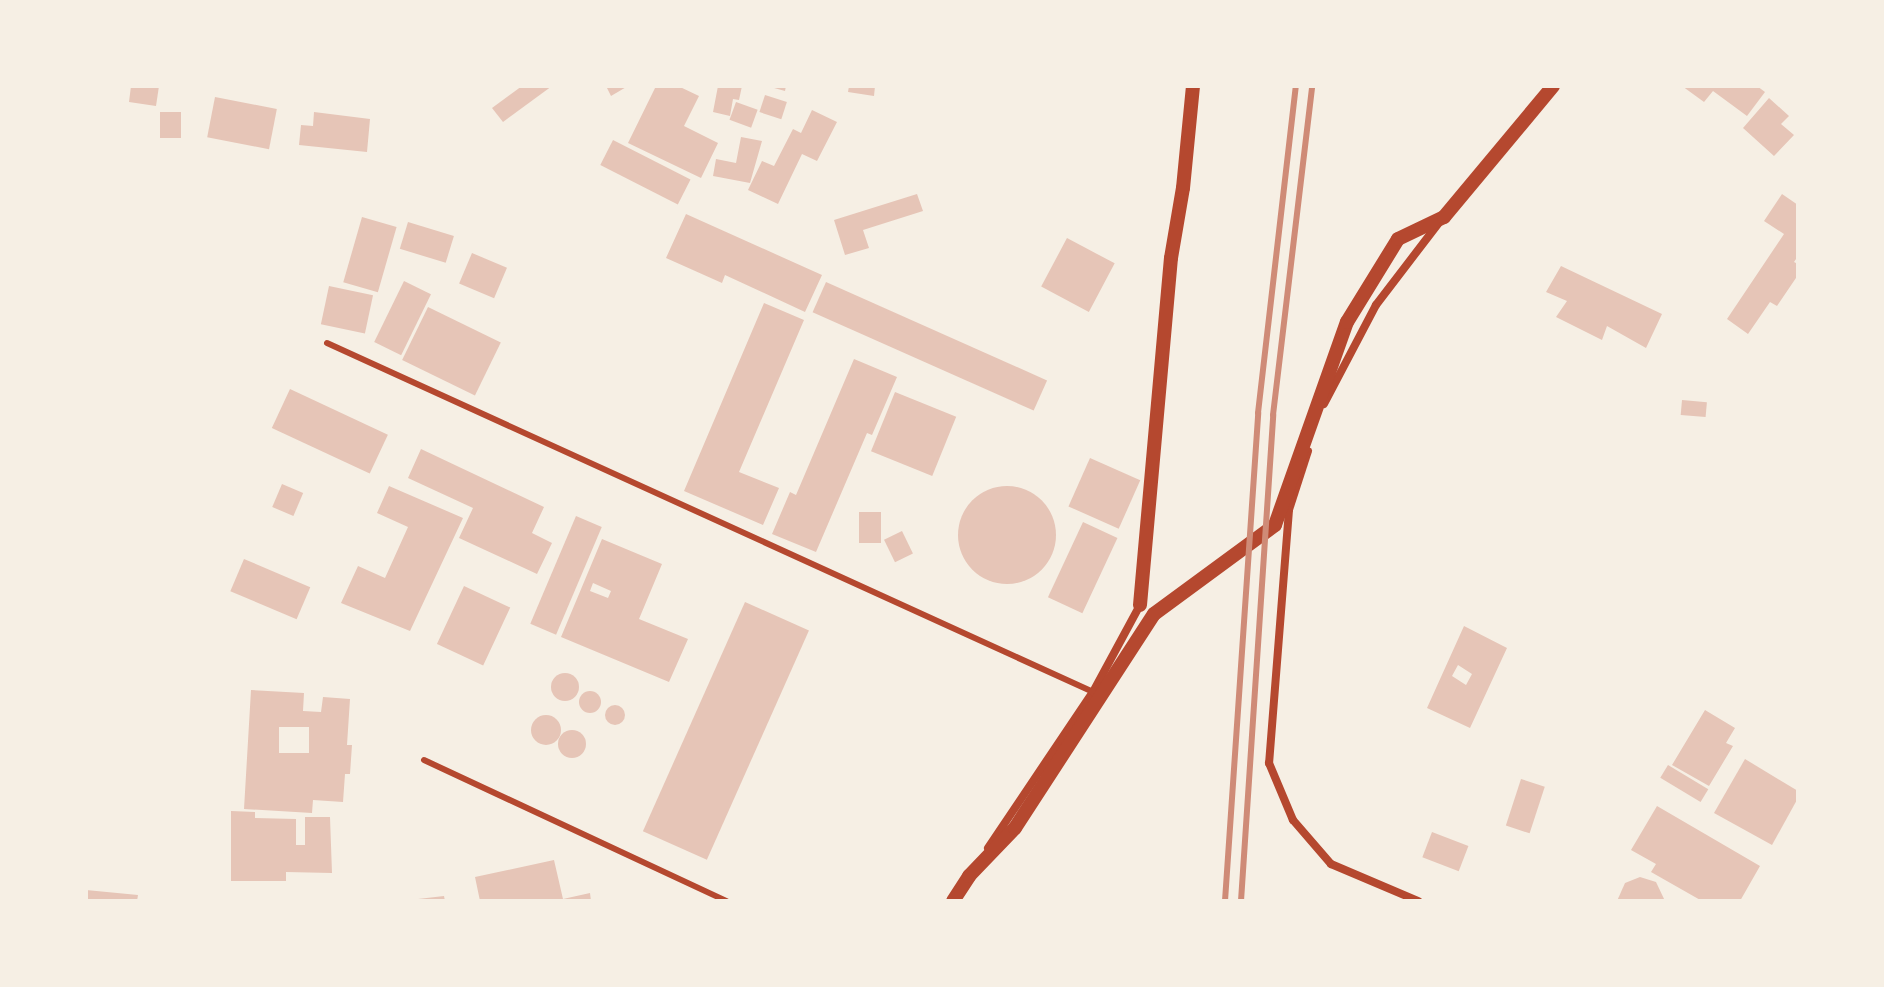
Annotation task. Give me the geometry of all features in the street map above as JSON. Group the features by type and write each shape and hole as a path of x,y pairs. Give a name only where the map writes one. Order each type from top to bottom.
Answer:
{"street":[{"path":"953,901 1093,692 1140,605 1171,258 1183,188 1193,86"},
{"path":"1418,901 1331,864 1293,820 1269,763 1289,510 1330,393 1376,305 1444,217 1553,86"},
{"path":"969,876 1015,828 1154,614 1275,525 1347,322 1398,239 1444,217"}],"lane":[{"path":"327,343 1093,692"},
{"path":"424,760 727,901"}],"building":[{"path":"131,86 159,86 156,106 129,102"},
{"path":"522,86 552,86 503,122 492,108"},
{"path":"606,86 628,86 611,96"},
{"path":"656,86 678,86 699,96 684,126 718,143 701,178 628,143"},
{"path":"718,86 742,86 739,100 733,99 730,116 713,112"},
{"path":"767,86 786,86 785,91"},
{"path":"849,86 875,86 874,96 848,92"},
{"path":"1682,86 1757,86 1765,92 1747,116 1713,91 1704,102"},
{"path":"765,95 787,102 781,119 759,112"},
{"path":"215,97 277,109 269,149 207,137"},
{"path":"1769,98 1789,116 1781,124 1794,135 1774,156 1743,128"},
{"path":"736,102 758,110 751,128 730,120"},
{"path":"812,110 837,122 817,161 802,154 778,204 748,190 762,161 774,166 793,129 801,133"},
{"path":"160,112 181,112 181,138 160,138"},
{"path":"314,112 370,119 367,152 299,145 301,125 313,126"},
{"path":"741,137 762,141 750,183 713,176 716,159 736,163"},
{"path":"613,140 691,179 678,204 600,165"},
{"path":"917,194 923,211 863,230 869,248 845,255 834,220"},
{"path":"1782,194 1798,205 1798,256 1794,262 1798,264 1798,275 1777,306 1770,302 1748,334 1727,319 1784,234 1764,221"},
{"path":"686,214 822,275 805,312 725,275 722,283 666,258"},
{"path":"362,217 397,227 378,292 343,282"},
{"path":"408,222 454,236 446,263 400,249"},
{"path":"1067,238 1115,263 1089,312 1041,287"},
{"path":"472,253 507,268 494,298 459,283"},
{"path":"1561,266 1662,314 1646,348 1607,326 1602,340 1556,317 1567,301 1546,292"},
{"path":"404,281 431,294 401,355 374,342"},
{"path":"826,282 1047,380 1034,411 813,312"},
{"path":"329,286 373,295 365,334 321,324"},
{"path":"764,303 804,320 739,472 779,488 763,525 684,491"},
{"path":"428,307 501,343 475,396 402,360"},
{"path":"854,359 897,377 872,435 867,433 816,552 772,534 790,492 796,495"},
{"path":"290,389 388,435 370,474 272,428"},
{"path":"895,392 956,417 932,476 871,451"},
{"path":"1682,400 1707,402 1706,417 1681,415"},
{"path":"421,449 544,507 532,533 552,543 537,574 459,538 473,508 408,478"},
{"path":"1090,458 1140,480 1119,529 1068,506"},
{"path":"282,484 303,493 293,516 272,507"},
{"path":"389,486 463,518 410,631 341,603 358,566 385,578 408,527 377,513"},
{"path":"1007,486 1034,494 1048,508 1056,535 1048,562 1034,576 1007,584 980,576 966,562 958,535 966,508 980,494"},
{"path":"859,512 881,512 881,543 859,543"},
{"path":"576,516 602,527 556,635 530,624"},
{"path":"1083,522 1117,538 1082,613 1048,597"},
{"path":"902,531 913,553 895,562 884,540"},
{"path":"602,539 662,564 639,619 688,639 669,682 561,637","holes":["593,583 611,591 608,598 590,591"]},
{"path":"244,559 310,587 297,619 230,591"},
{"path":"464,586 510,608 483,666 437,644"},
{"path":"745,602 809,630 707,860 643,831"},
{"path":"1464,626 1507,648 1470,728 1427,708","holes":["1458,665 1472,674 1466,685 1452,676"]},
{"path":"565,673 575,677 579,687 575,697 565,701 555,697 551,687 555,677"},
{"path":"251,690 304,693 303,711 321,712 323,697 350,699 347,745 352,745 350,774 345,774 343,802 313,800 312,813 244,809","holes":["279,727 309,727 309,753 279,753"]},
{"path":"586,691 594,691 601,702 594,713 586,713 579,706 579,698"},
{"path":"615,705 622,708 625,715 622,722 615,725 608,722 605,715 608,708"},
{"path":"1705,710 1735,728 1726,743 1733,746 1709,786 1672,765"},
{"path":"546,715 557,719 561,730 557,741 546,745 535,741 531,730 535,719"},
{"path":"572,730 582,734 586,744 582,754 572,758 562,754 558,744 562,734"},
{"path":"1745,759 1798,791 1798,798 1772,845 1714,813"},
{"path":"1668,765 1708,789 1701,802 1660,778"},
{"path":"1521,779 1545,787 1530,833 1506,826"},
{"path":"1657,806 1760,866 1740,901 1702,901 1651,872 1656,864 1631,850"},
{"path":"231,811 255,812 255,818 296,819 296,845 305,845 305,817 330,817 332,873 286,872 286,881 231,881"},
{"path":"1432,832 1468,846 1459,871 1422,857"},
{"path":"554,860 563,899 590,893 591,901 480,901 475,877"},
{"path":"1640,877 1656,882 1665,901 1617,901 1625,883"},
{"path":"86,890 138,895 137,901 86,901"},
{"path":"444,896 445,901 418,901 418,899"}],"railway":[{"path":"1225,901 1258,413 1296,86"},
{"path":"1241,901 1273,415 1312,86"}]}
